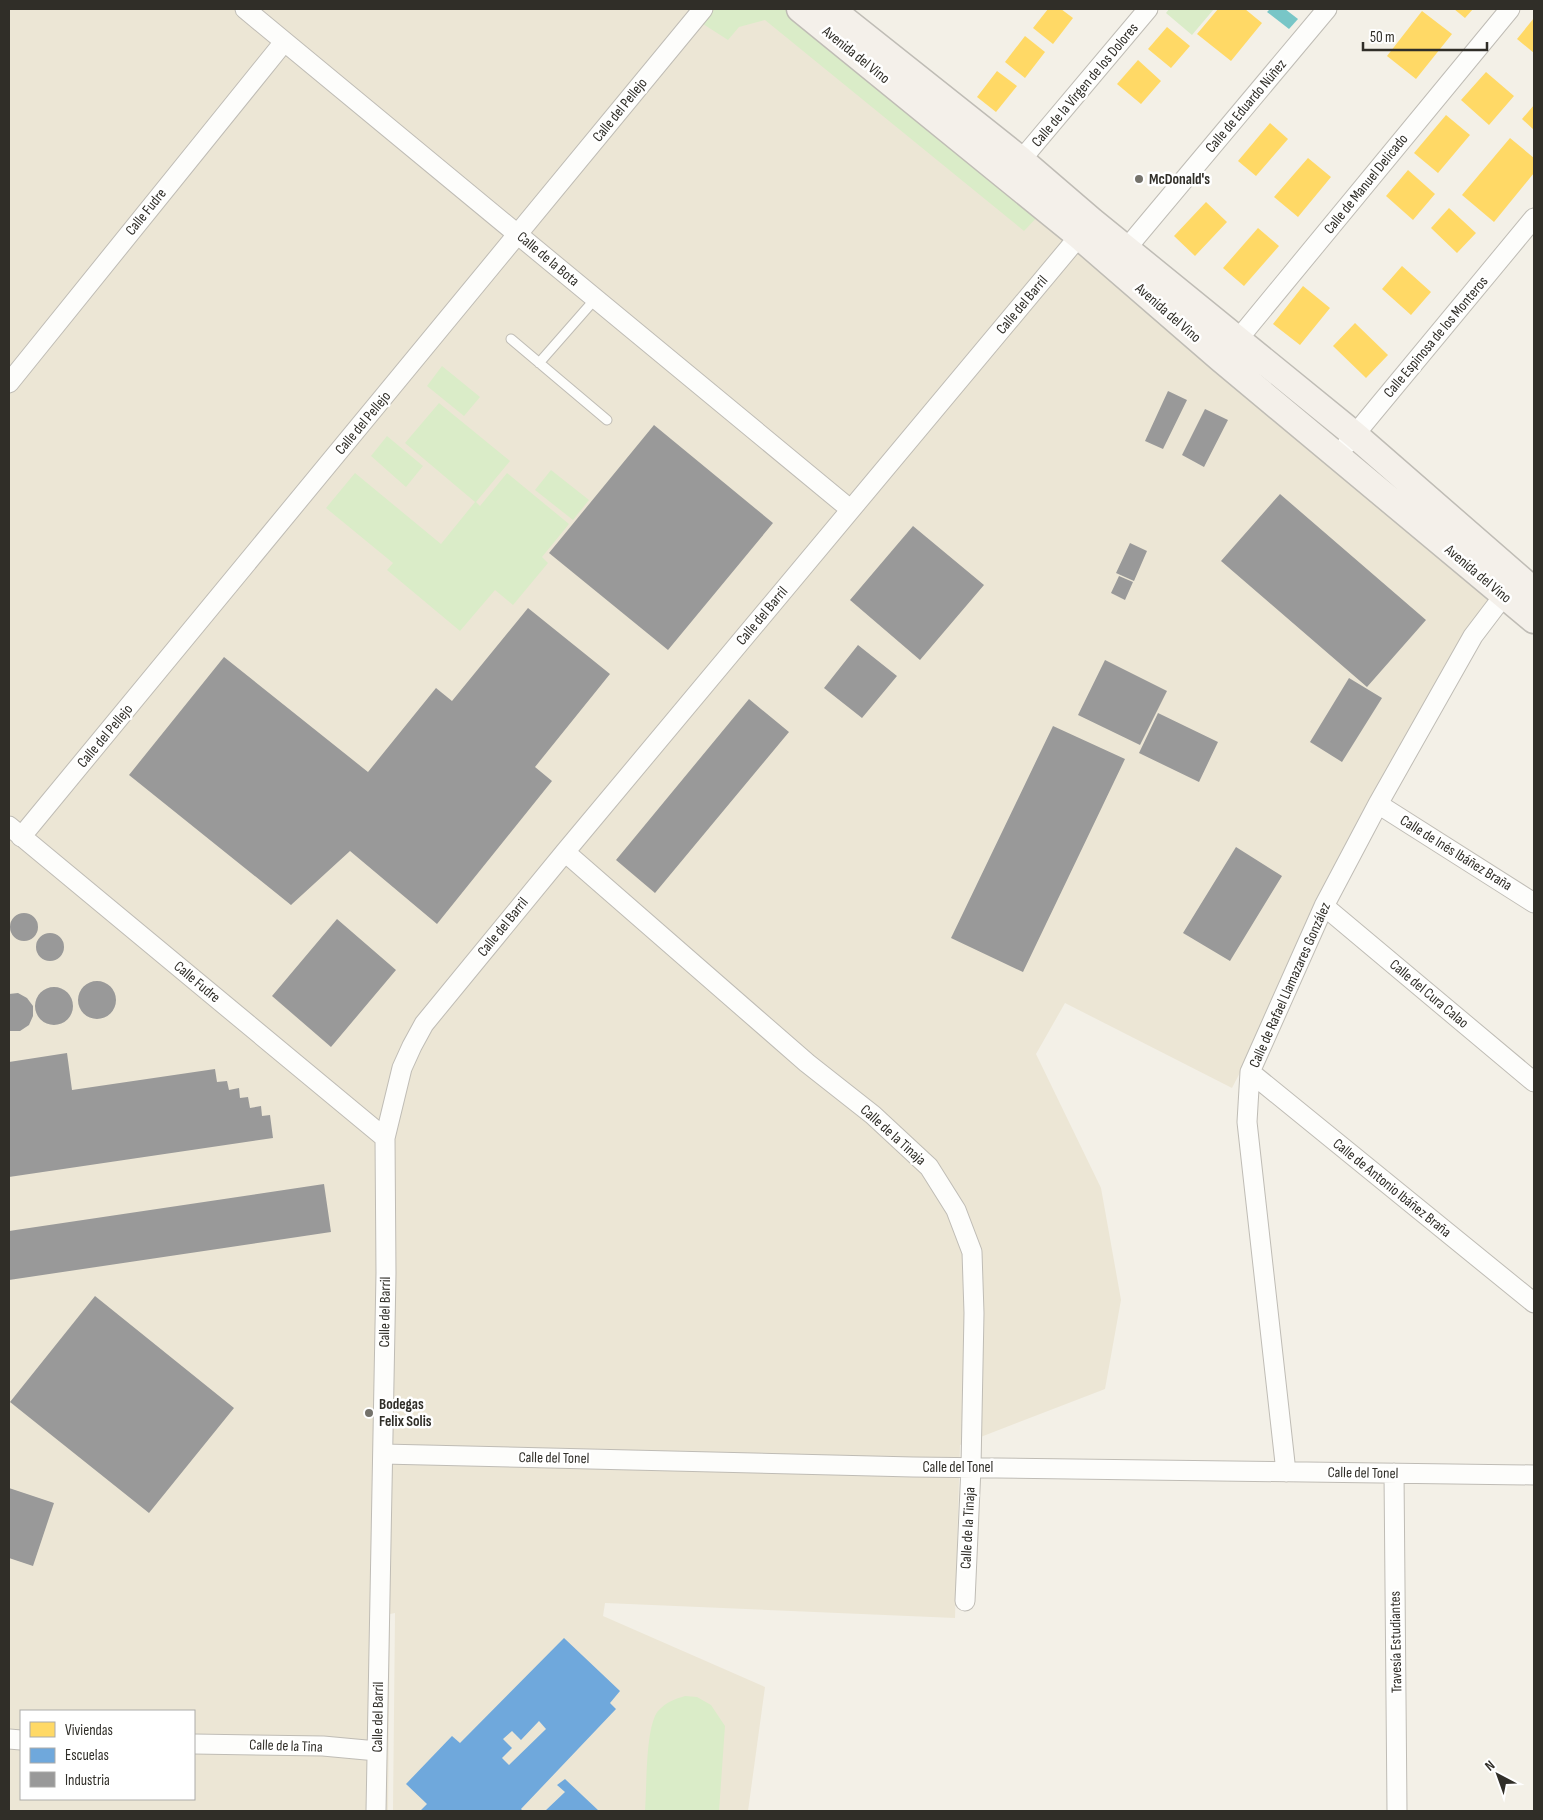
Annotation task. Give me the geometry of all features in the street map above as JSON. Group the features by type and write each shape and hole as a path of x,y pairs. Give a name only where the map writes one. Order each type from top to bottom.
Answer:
{"street":[{"name":"Calle de la Bota","path":"245,9 850,509"},
{"name":"Calle del Pellejo","path":"15,832 519,234 703,9"},
{"name":"Avenida del Vino","path":"800,9 1086,228 1229,350 1354,435 1518,588 1534,620"},
{"name":"Avenida del Vino","path":"831,9 1021,160 1086,228 1126,249 1336,456 1518,588"},
{"name":"Calle de la Virgen de los Dolores","path":"1021,160 1148,9"},
{"name":"Calle de Eduardo Núñez","path":"1126,249 1327,9"},
{"name":"Calle de Manuel Delicado","path":"1229,350 1510,9"},
{"name":"Calle Fudre","path":"9,383 284,42"},
{"name":"Calle Espinosa de los Monteros","path":"1336,456 1534,218"},
{"name":"Calle del Barril","path":"376,1811 386,1273 385,1138 402,1068 424,1024 850,509 1086,228"},
{"name":"Calle de Rafael Llamazares González","path":"1286,1472 1247,1122 1250,1072 1324,906 1378,804 1474,636 1518,588"},
{"name":"Calle de Inés Ibáñez Braña","path":"1378,804 1534,903"},
{"name":"Calle Fudre","path":"15,832 385,1138"},
{"name":"Calle de la Tinaja","path":"565,852 799,1056 873,1115 929,1167 956,1210 972,1252 974,1313 971,1467 964,1601"},
{"name":"Calle del Cura Calao","path":"1324,906 1534,1082"},
{"name":"Calle de Antonio Ibáñez Braña","path":"1250,1072 1534,1303"},
{"name":"Calle del Tonel","path":"383,1454 913,1467 1534,1475"},
{"name":"Travesía Estudiantes","path":"1394,1473 1397,1811"},
{"name":"Calle de la Tina","path":"195,1744 323,1746 377,1750"}],"lane":[{"path":"539,363 596,298"},
{"path":"511,339 607,420"}],"shaded area":[{"path":"9,9 800,9 1504,595 1378,804 1232,1088 1065,1003 1036,1054 1101,1188 1121,1300 1105,1389 960,1445 955,1618 605,1603 603,1616 765,1687 748,1811 393,1811 395,1613 390,1614 388,1811 9,1811"}],"green space":[{"path":"714,9 791,9 1040,214 1024,231 765,20 739,27 728,40 703,24"},
{"path":"1169,9 1214,9 1192,35 1166,13"},
{"path":"442,366 480,397 464,416 427,386"},
{"path":"439,403 510,461 476,502 480,506 507,473 569,524 542,557 548,563 513,605 495,590 460,631 387,570 393,563 326,508 355,473 441,544 475,502 405,443"},
{"path":"387,436 423,466 406,487 371,456"},
{"path":"551,470 589,500 573,520 535,490"},
{"path":"685,1696 697,1697 711,1705 725,1726 719,1811 645,1811 647,1759 654,1719 664,1705"}],"water":[{"path":"1270,9 1285,9 1298,19 1289,29 1267,12"}],"building: Viviendas":[{"path":"1048,9 1061,9 1073,18 1053,44 1033,28"},
{"path":"1218,9 1245,9 1262,23 1231,61 1197,34"},
{"path":"1454,9 1473,9 1465,18"},
{"path":"1422,11 1452,34 1416,79 1387,56"},
{"path":"1534,18 1534,53 1517,39"},
{"path":"1167,27 1190,46 1171,68 1148,49"},
{"path":"1025,36 1045,52 1025,78 1005,62"},
{"path":"1138,60 1161,81 1141,104 1117,84"},
{"path":"997,71 1017,86 996,112 977,97"},
{"path":"1486,72 1514,96 1489,125 1461,100"},
{"path":"1534,105 1534,130 1522,119"},
{"path":"1446,115 1470,135 1438,173 1414,153"},
{"path":"1270,123 1288,139 1256,176 1238,161"},
{"path":"1510,138 1534,158 1534,173 1494,222 1462,195"},
{"path":"1308,158 1331,177 1298,217 1274,197"},
{"path":"1408,170 1435,194 1413,220 1386,196"},
{"path":"1206,202 1227,222 1195,256 1174,236"},
{"path":"1449,208 1476,233 1457,253 1431,228"},
{"path":"1258,228 1279,246 1244,286 1223,268"},
{"path":"1402,266 1431,292 1411,315 1382,289"},
{"path":"1303,286 1330,308 1300,345 1273,324"},
{"path":"1355,323 1388,355 1366,378 1333,346"}],"building: Escuelas":[{"path":"564,1638 620,1691 610,1703 616,1709 521,1809 523,1811 420,1811 427,1804 406,1784 452,1736 460,1743","holes":["539,1721 546,1729 509,1765 502,1758 512,1748 503,1739 512,1731 521,1740"]},
{"path":"565,1779 599,1811 545,1811 565,1792 557,1785"}],"building: Industria":[{"path":"1168,391 1187,400 1163,449 1145,441"},
{"path":"1205,409 1228,420 1204,467 1182,455"},
{"path":"654,425 773,523 668,650 549,553"},
{"path":"1280,494 1426,620 1367,687 1221,561"},
{"path":"913,526 984,585 920,660 850,600"},
{"path":"1130,543 1147,551 1134,581 1116,573"},
{"path":"1119,576 1133,582 1125,600 1111,593"},
{"path":"528,608 610,674 535,767 552,781 437,924 350,851 291,905 129,775 224,657 368,772 436,688 452,701"},
{"path":"858,645 897,676 862,718 824,688"},
{"path":"1105,660 1167,691 1140,745 1078,715"},
{"path":"1349,678 1382,698 1342,762 1310,742"},
{"path":"749,699 789,732 655,893 616,860"},
{"path":"1158,713 1218,742 1199,782 1139,753"},
{"path":"1053,726 1125,759 1023,972 951,938"},
{"path":"1236,847 1282,876 1230,961 1183,933"},
{"path":"24,913 34,917 38,927 34,937 24,941 14,937 10,927 14,917"},
{"path":"337,919 396,970 331,1047 272,996"},
{"path":"50,933 60,937 64,947 60,957 50,961 40,957 36,947 40,937"},
{"path":"97,981 111,986 116,1000 111,1014 97,1019 83,1014 78,1000 83,986"},
{"path":"54,987 68,992 73,1006 68,1020 54,1025 40,1020 35,1006 40,992"},
{"path":"18,993 27,998 33,1006 33,1016 29,1025 20,1031 9,1031 9,994"},
{"path":"67,1053 72,1090 215,1069 217,1082 227,1081 229,1090 239,1088 240,1098 248,1097 250,1108 261,1106 262,1116 270,1115 273,1138 9,1177 9,1062"},
{"path":"324,1184 331,1232 9,1280 9,1231"},
{"path":"95,1296 234,1408 149,1513 10,1402"},
{"path":"9,1488 54,1503 33,1566 9,1558"}],"place":[{"name":"McDonald's","path":"1139,179"},
{"name":"Bodegas Felix Solis","path":"369,1413"}]}
